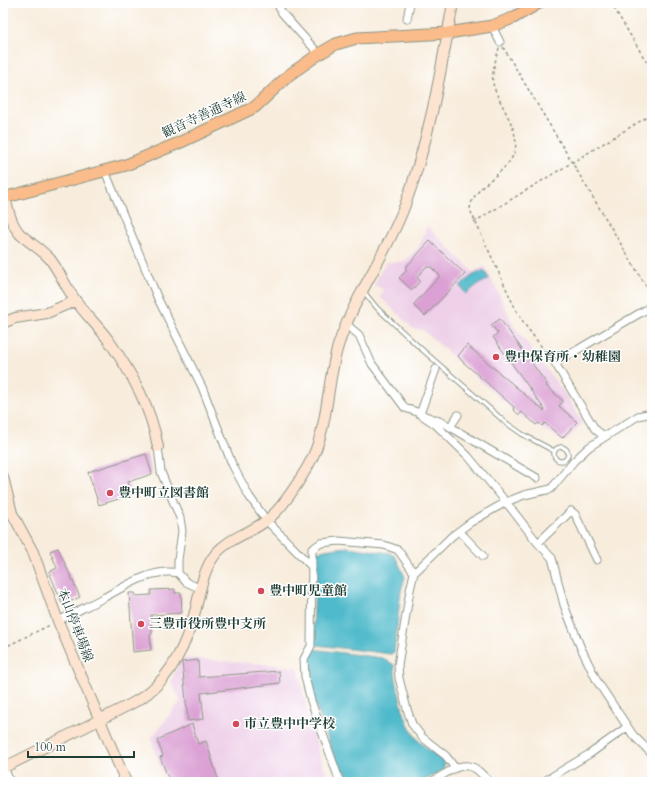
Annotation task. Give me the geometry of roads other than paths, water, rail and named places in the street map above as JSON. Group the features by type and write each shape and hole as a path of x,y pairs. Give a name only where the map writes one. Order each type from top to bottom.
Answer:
{"main road":[{"name":"観音寺善通寺線","path":"4,198 126,165 182,142 255,107 289,75 318,54 336,44 357,38 494,30 539,3"}],"street":[{"path":"277,3 282,13 318,54"},
{"path":"407,19 410,3"},
{"path":"10,782 4,768 132,704 161,682 183,648 191,626 207,568 214,556 230,540 267,521 284,502 309,465 322,429 338,346 346,324 390,240 405,205 428,128 453,3"},
{"path":"494,30 500,42"},
{"path":"105,171 158,299 202,387 232,464 249,496 267,521 312,567"},
{"path":"4,198 13,224 20,234 42,251 51,261 75,300 108,340 139,388 147,405 155,429 161,472 180,518 182,531 178,560 178,573"},
{"path":"3,323 15,318 47,313 75,300"},
{"path":"607,435 601,434 595,429 555,363 652,306"},
{"path":"346,324 359,335 372,364 405,408 442,422 537,478"},
{"path":"420,414 436,368"},
{"path":"455,768 446,756 422,737 412,724 399,678 398,665 414,573 459,530 506,502 524,495 551,489 574,461 589,447 638,416 652,413"},
{"path":"420,414 435,424 468,456 538,543 552,558 564,605 580,646 597,681 627,728 652,754"},
{"path":"450,427 458,415"},
{"name":"本山停車場線","path":"3,477 7,514 33,552 58,621 98,720 126,782"},
{"path":"538,543 571,511 575,514 597,560"},
{"path":"459,530 483,556"},
{"path":"340,782 311,701 305,677 304,659 311,646 312,549 321,542 339,540 384,545 398,550 414,573"},
{"path":"58,621 137,580 158,573 170,571 178,573 186,582 201,589"},
{"path":"543,782 591,753 627,728"},
{"path":"431,782 461,765 476,769 490,782"}],"lane":[{"path":"363,291 377,308 418,346 505,422 522,434 554,451"}],"water":[{"path":"484,270 489,279 477,285 466,294 460,286 472,276"},
{"path":"348,547 389,553 395,556 405,577 401,591 394,652 391,654 316,645 313,642 316,552"},
{"path":"312,649 383,658 394,665 399,694 408,724 418,740 427,749 445,762 443,770 422,782 343,782 312,694 307,671 307,659"}],"place":[{"name":"豊中保育所・幼稚園","path":"496,357"},
{"name":"豊中町立図書館","path":"110,493"},
{"name":"豊中町児童館","path":"261,591"},
{"name":"三豊市役所豊中支所","path":"141,624"},
{"name":"市立豊中中学校","path":"236,724"}]}
